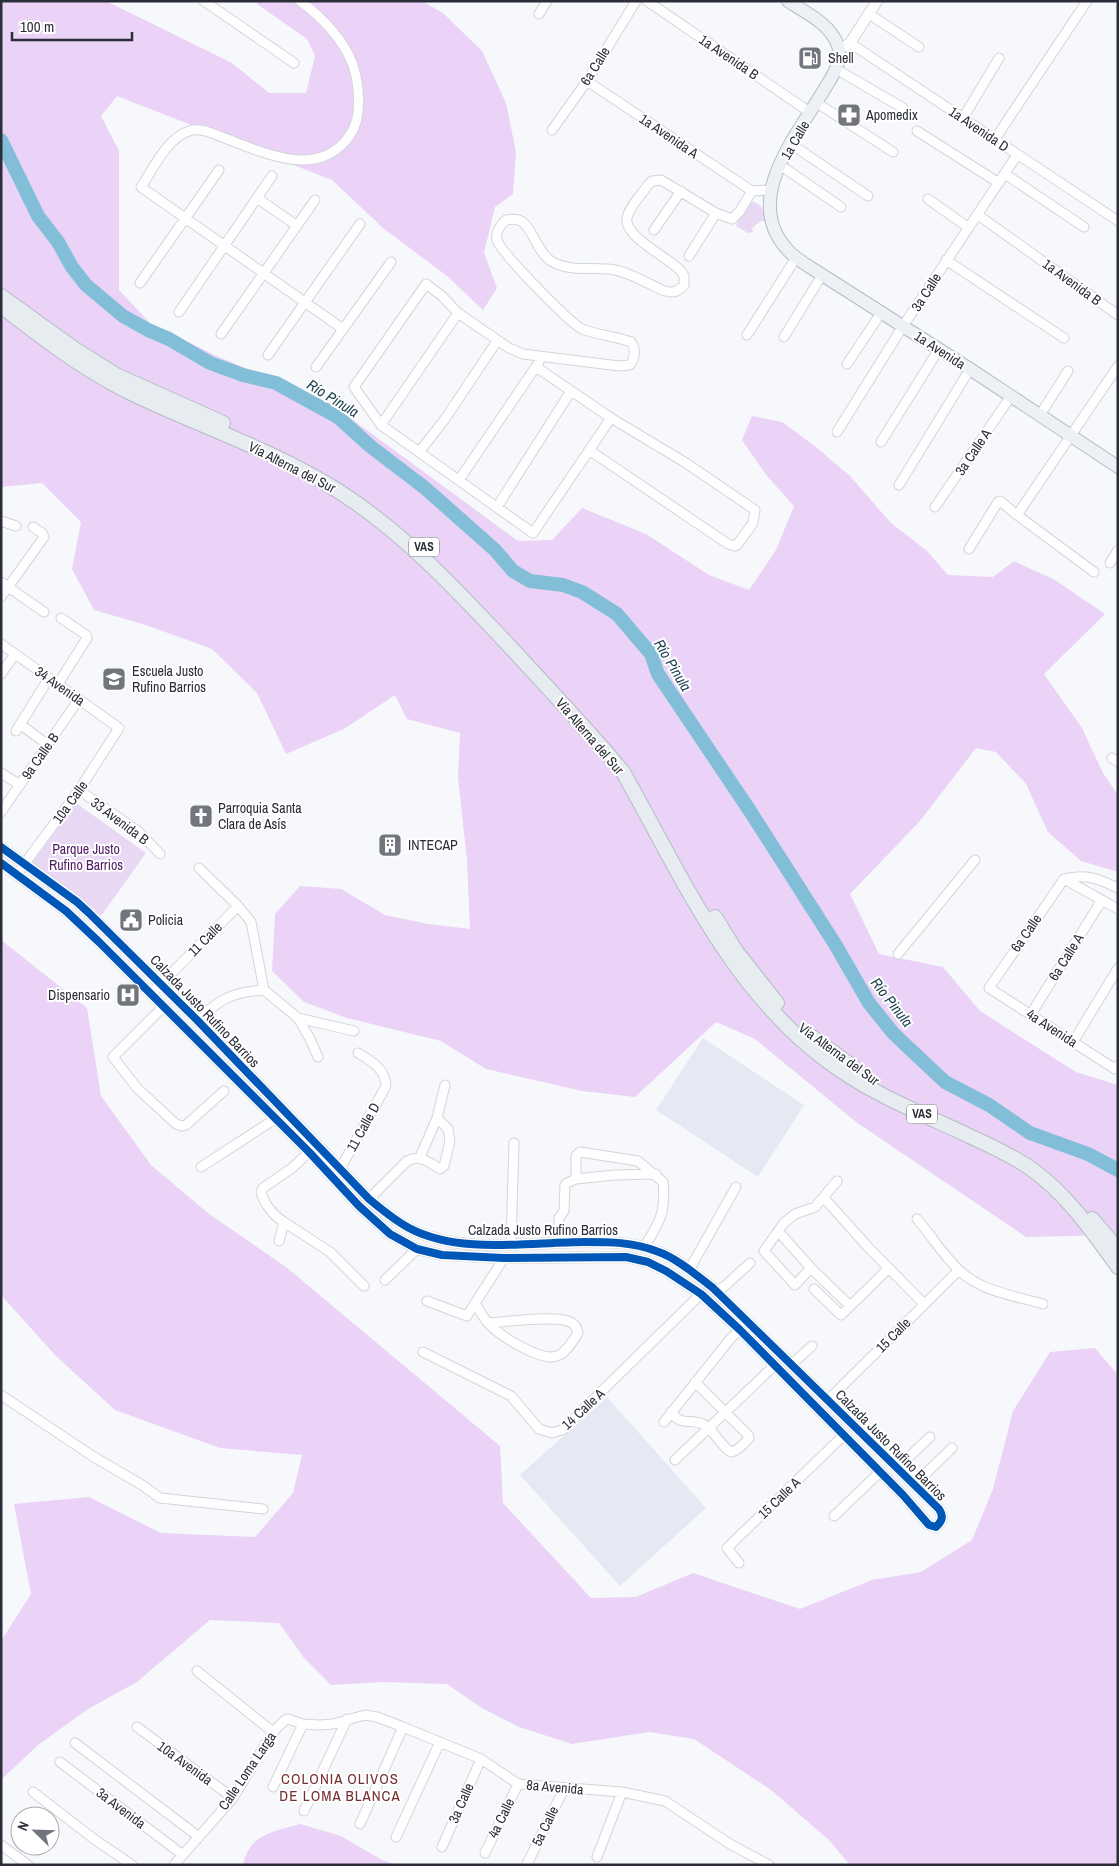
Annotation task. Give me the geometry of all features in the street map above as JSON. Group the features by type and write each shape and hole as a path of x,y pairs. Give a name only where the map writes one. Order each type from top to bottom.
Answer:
{"highway":[{"name":"Vía Alterna del Sur","path":"1,296 73,348 116,374 298,458 359,495 394,521 435,557 620,754 629,766 721,938"},
{"name":"Vía Alterna del Sur","path":"1,306 68,356 110,382 149,402 270,454 327,484 361,506 409,545 476,610 623,772 721,938 732,954 789,1016 832,1052 880,1085 1009,1147 1037,1163 1077,1200 1118,1249"},
{"name":"Vía Alterna del Sur","path":"732,954 742,977 782,1022 826,1060 876,1092 982,1142 1023,1164 1048,1182 1081,1218 1118,1267"}],"main road":[{"path":"788,1 826,27 834,36 841,56"},
{"name":"1a Calle","path":"773,223 769,205 771,190 780,165 814,108 841,56"},
{"name":"1a Avenida","path":"773,223 784,246 796,258 970,369 1118,467"}],"street":[{"path":"204,1 294,63"},
{"path":"300,1 330,29 348,54 352,63 358,96 357,120 353,132 340,146 330,152 321,156 298,160 273,156 198,130 188,131 178,135 160,157 141,187 343,329"},
{"path":"539,14 547,1"},
{"name":"6a Calle","path":"552,130 587,81 636,1"},
{"name":"1a Avenida B","path":"647,1 814,108 892,152"},
{"name":"1a Calle","path":"841,56 877,1"},
{"path":"994,139 1087,1"},
{"path":"868,14 918,47"},
{"path":"841,56 902,108"},
{"name":"1a Avenida D","path":"841,56 964,118 1118,221"},
{"path":"964,118 999,58"},
{"name":"1a Avenida A","path":"587,81 752,191"},
{"path":"917,131 999,183"},
{"path":"791,144 868,196"},
{"name":"3a Calle","path":"837,432 903,326 1017,154"},
{"path":"780,165 841,207"},
{"path":"140,283 219,170"},
{"path":"1005,174 1084,227"},
{"path":"179,312 272,176"},
{"path":"610,418 533,533 381,424 354,387 426,284 442,296 458,314 497,341 523,354 625,366 632,361 635,350 631,342 583,329 554,304 517,266 497,240 497,234 502,223 506,220 520,221 525,224 543,254 550,261 559,265 572,268 616,270 665,291 673,292 678,291 684,285 684,276 677,266 632,233 626,222 627,216 648,185 652,181 661,180 716,213 733,218 740,211 752,191 771,190"},
{"path":"654,230 681,191"},
{"path":"257,198 296,225"},
{"path":"928,199 969,228"},
{"path":"221,334 314,200"},
{"path":"688,256 716,213"},
{"name":"1a Avenida B","path":"978,215 1118,315"},
{"path":"268,355 360,224"},
{"path":"747,334 796,258"},
{"path":"946,260 1064,338"},
{"path":"316,367 392,262"},
{"path":"784,337 822,275"},
{"path":"847,364 881,313"},
{"path":"381,424 458,314"},
{"path":"420,451 445,419 497,341"},
{"path":"881,442 939,349"},
{"path":"459,480 536,367 542,355"},
{"path":"1017,515 1118,366"},
{"path":"536,367 610,418 686,464 755,510 753,523 737,545 728,544 589,450"},
{"path":"898,485 970,369"},
{"path":"1040,415 1068,371"},
{"path":"496,507 571,391"},
{"name":"3a Calle A","path":"935,507 1011,396"},
{"path":"969,549 1000,501 1094,572"},
{"path":"1,521 16,526"},
{"path":"1,597 5,584 44,537 42,533 33,527"},
{"path":"1110,563 1118,550"},
{"path":"5,584 44,612"},
{"path":"58,684 88,638 61,618"},
{"name":"34 Avenida","path":"1,644 119,728"},
{"path":"1,674 15,654"},
{"path":"48,745 18,727 49,678"},
{"name":"9a Calle B","path":"1,812 79,700"},
{"name":"10a Calle","path":"17,874 79,790 119,728"},
{"path":"1,773 20,785"},
{"name":"33 Avenida B","path":"79,790 139,832 160,854"},
{"name":"Calzada Justo Rufino Barrios","path":"1,847 77,902 197,1020 368,1199 409,1228 450,1242 511,1244 624,1242 658,1251 689,1270 716,1291 767,1339 940,1509 942,1513 941,1522 936,1527 929,1525 880,1472 740,1330 701,1294 666,1271 648,1262 626,1257 504,1258 442,1255 417,1249 390,1234 349,1195 164,1006 66,911 1,863"},
{"path":"898,954 975,860"},
{"path":"199,868 238,906 251,922 264,990 298,1018 318,1057"},
{"path":"1064,879 1078,875 1099,879 1118,888"},
{"path":"1064,879 1118,909"},
{"name":"6a Calle","path":"989,988 1064,879"},
{"name":"6a Calle A","path":"1031,1014 1102,900"},
{"name":"11 Calle","path":"151,994 238,906"},
{"path":"1073,1042 1118,968"},
{"name":"4a Avenida","path":"989,988 1116,1067"},
{"path":"197,1020 217,1003 242,991 264,990"},
{"path":"164,1006 114,1057 138,1088 176,1124 182,1126 186,1125 224,1091"},
{"path":"298,1018 354,1031"},
{"name":"11 Calle D","path":"340,1169 386,1086 384,1075 380,1068 358,1053"},
{"path":"420,1157 437,1118 445,1086"},
{"path":"368,1199 407,1161 420,1157 440,1169 444,1166 450,1142 448,1129 437,1118"},
{"path":"201,1167 275,1119"},
{"path":"511,1244 514,1143"},
{"path":"309,1152 292,1168 260,1192 277,1218 330,1252 364,1286"},
{"path":"576,1179 576,1156 580,1152 638,1161 656,1174 662,1182 665,1198 658,1226 644,1247"},
{"path":"559,1242 559,1218 564,1211 565,1186 567,1183 576,1179 614,1175 656,1174"},
{"path":"811,1268 795,1285 764,1251 784,1223 795,1214 813,1208 824,1198 837,1181"},
{"path":"349,1195 357,1187"},
{"path":"689,1270 736,1188"},
{"path":"824,1198 924,1304"},
{"path":"917,1219 959,1270 998,1292 1043,1304"},
{"path":"279,1241 284,1222"},
{"path":"778,1232 850,1306"},
{"path":"591,1258 592,1242"},
{"path":"385,1280 417,1249"},
{"path":"427,1301 467,1316 504,1258"},
{"path":"716,1291 732,1280 750,1263"},
{"path":"814,1289 841,1315 889,1268"},
{"name":"15 Calle","path":"828,1400 959,1270"},
{"name":"14 Calle A","path":"423,1352 511,1396 539,1429 552,1433 562,1430 701,1294"},
{"path":"475,1303 488,1324 517,1344 538,1355 557,1356 572,1343 578,1333 576,1327 571,1322 558,1318 488,1324"},
{"path":"664,1422 731,1338 740,1330"},
{"path":"758,1348 767,1339"},
{"path":"792,1364 812,1346"},
{"path":"675,1460 775,1365"},
{"path":"671,1412 681,1422 701,1423 708,1427 731,1452 735,1452 749,1438 726,1411 695,1382"},
{"path":"1,1395 160,1498 263,1509"},
{"name":"15 Calle A","path":"739,1563 727,1548 844,1436"},
{"path":"897,1468 930,1437"},
{"path":"868,1460 878,1448"},
{"path":"914,1485 952,1448"},
{"path":"834,1516 880,1472"},
{"path":"197,1671 273,1732"},
{"name":"8a Avenida","path":"281,1723 288,1719 303,1724 320,1725 365,1715 377,1717 481,1759 518,1784 622,1792 665,1801 730,1844 769,1865"},
{"path":"304,1810 347,1719"},
{"name":"Calle Loma Larga","path":"174,1865 233,1798 273,1732 281,1723"},
{"path":"273,1788 303,1724"},
{"name":"10a Avenida","path":"137,1727 233,1798"},
{"path":"360,1824 403,1727"},
{"path":"75,1742 199,1837"},
{"path":"396,1837 440,1742"},
{"name":"3a Calle","path":"442,1848 481,1759"},
{"name":"3a Avenida","path":"60,1762 183,1855"},
{"name":"4a Calle","path":"485,1853 518,1784"},
{"name":"5a Calle","path":"527,1864 564,1789"},
{"path":"32,1792 132,1865"},
{"path":"597,1857 622,1792"},
{"path":"1,1845 28,1865"}],"shaded area":[{"path":"1,1 106,1 232,63 269,93 306,93 315,56 307,39 257,4 257,1 422,1 443,13 482,51 506,103 516,152 513,194 495,207 484,253 497,288 483,310 447,276 383,228 332,180 117,96 101,116 119,151 119,290 151,324 219,357 330,403 518,541 552,540 582,508 646,534 709,575 749,590 776,550 794,506 767,476 742,440 752,416 782,422 816,447 850,476 891,523 927,551 948,575 993,577 1014,561 1055,580 1105,614 1044,674 1082,728 1103,773 1118,795 1118,872 1081,861 1048,832 1026,784 996,752 976,748 920,821 850,894 879,954 943,967 980,1011 1076,1072 1118,1085 1118,1235 1026,1237 856,1122 755,1039 716,1022 635,1097 582,1091 486,1069 441,1041 347,1018 304,1002 272,971 275,914 300,886 341,889 385,915 428,924 470,929 467,860 458,777 460,733 407,719 395,695 344,729 286,754 257,693 212,649 146,625 94,610 72,569 81,522 42,483 1,487"},
{"path":"1,940 87,1008 101,1096 151,1165 209,1214 286,1267 500,1446 503,1503 591,1598 636,1597 693,1573 800,1609 872,1580 921,1572 972,1540 993,1489 1013,1411 1050,1352 1095,1348 1118,1375 1118,1865 850,1865 829,1840 771,1790 694,1739 649,1732 572,1744 519,1727 480,1707 447,1684 382,1682 331,1685 304,1658 279,1623 210,1620 137,1682 88,1709 38,1745 1,1780 1,1641 31,1594 14,1504 89,1497 161,1533 255,1537 293,1493 302,1455 220,1448 115,1410 56,1356 1,1295"},
{"path":"703,1038 804,1105 758,1177 656,1110"},
{"path":"607,1397 706,1508 620,1586 520,1475"},
{"path":"300,1824 341,1836 380,1859 396,1865 243,1865 246,1854 257,1840 272,1832"}],"green space":[{"path":"754,202 762,207 767,221 761,221 752,228 753,232 748,233 736,226 749,203"},
{"name":"Parque Justo Rufino Barrios","path":"76,803 146,853 101,916 32,863"}],"waterway":[{"name":"Río Pinula","path":"1,140 38,216 58,242 72,267 86,285 123,316 169,339 210,363 243,375 276,383 338,417 370,446 425,488 495,550 513,571 530,581 563,585 582,592 617,614 651,654 658,674 750,811 835,944 869,1003 893,1033 945,1082 989,1105 1030,1133 1088,1154 1118,1170"}],"cycle path":[{"path":"1,847 77,902 89,913 197,1020 369,1199 393,1218 409,1228 450,1242 495,1245 612,1242 630,1244 664,1254 686,1267 713,1288 939,1509 942,1517 940,1523 936,1527 929,1525 903,1495 740,1330 701,1294 666,1271 648,1262 626,1257 504,1258 442,1255 417,1249 390,1234 359,1206 309,1152 99,942 66,911 1,863"}],"place":[{"name":"Shell","path":"810,58"},
{"name":"Apomedix","path":"849,115"},
{"name":"Escuela Justo Rufino Barrios","path":"114,679"},
{"name":"Parroquia Santa Clara de Asís","path":"201,816"},
{"name":"INTECAP","path":"390,845"},
{"name":"Policia","path":"131,920"},
{"name":"Dispensario","path":"128,995"}],"district":[{"name":"COLONIA OLIVOS DE LOMA BLANCA","path":"340,1786"}]}
